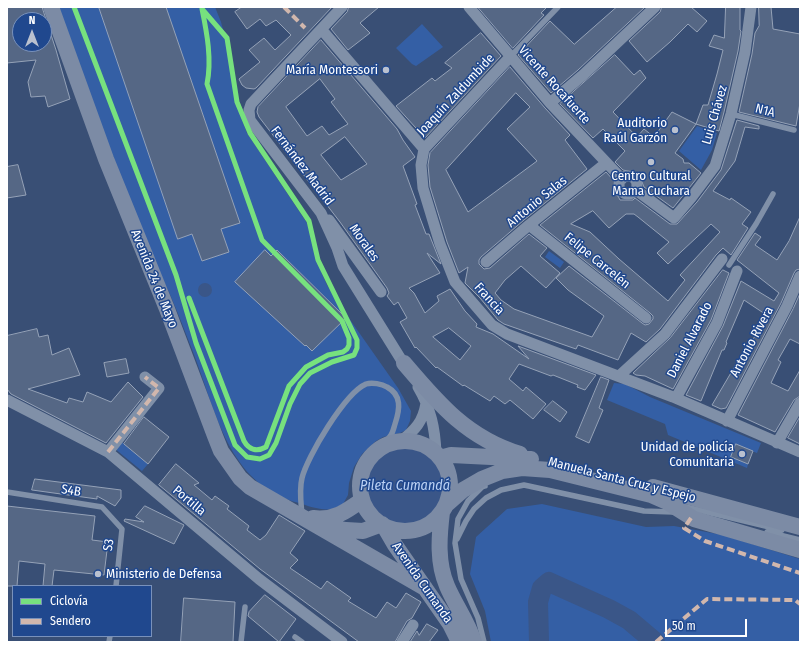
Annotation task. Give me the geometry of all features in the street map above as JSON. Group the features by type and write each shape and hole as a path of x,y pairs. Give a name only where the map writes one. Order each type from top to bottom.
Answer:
{"main road":[{"name":"Avenida 24 de Mayo","path":"51,7 106,159 167,309 221,451 240,478 250,487 425,588"},
{"path":"404,363 443,407 468,428 513,452 545,460"},
{"path":"401,441 418,443 429,448 438,456 447,470 450,483 450,492 444,509 432,522 415,530 401,531 383,525 369,513 362,500 360,487 361,475 368,460 377,451 388,444 401,441"},
{"name":"Manuela Santa Cruz y Espejo","path":"438,456 451,455 545,460 800,527"},
{"name":"Manuela Santa Cruz y Espejo","path":"444,509 470,486 489,476 510,469 529,467 550,470 651,495 667,502 691,518 699,521 800,550"},
{"name":"Avenida 24 de Mayo","path":"309,520 322,520 344,513 362,500"},
{"name":"Avenida Cumanda","path":"444,509 439,536 442,572 448,588 465,618 474,642"},
{"name":"Avenida 24 de Mayo","path":"309,520 333,528 363,531 383,525"},
{"name":"Avenida Cumanda","path":"383,525 395,545 450,624 459,642"}],"street":[{"name":"Fernández Madrid","path":"342,7 251,104 249,110 250,120 321,213 337,248 343,266 424,397 433,420 438,456"},
{"name":"Vicente Rocafuerte","path":"469,7 550,103 606,164 622,179 619,186 623,192 630,194 636,190 674,218"},
{"path":"550,103 583,75 655,7"},
{"name":"Luis Chávez","path":"674,218 692,198 715,166 731,114 746,52 751,7"},
{"path":"322,30 424,149"},
{"name":"Joaquín Zaldumbide","path":"424,149 510,57"},
{"name":"Francia","path":"424,149 421,164 421,177 440,244 455,282 492,325 507,334 676,398 800,452"},
{"name":"Antonio Salas","path":"486,262 606,164"},
{"name":"Morales","path":"321,213 332,223 381,292"},
{"name":"Felipe Carcelén","path":"530,225 646,318"},
{"path":"619,376 666,334 729,265"},
{"name":"Daniel Alvarado","path":"676,398 718,323 729,265"},
{"name":"Antonio Rivera","path":"727,421 787,306 800,276"},
{"path":"108,452 159,388 145,377"},
{"name":"Portilla","path":"7,400 108,452 259,579 342,642"},
{"path":"401,441 419,425 424,415 426,403"},
{"path":"777,443 800,403"},
{"path":"402,642 413,625"}],"lane":[{"name":"Joaquín Zaldumbide","path":"510,57 558,7"},
{"name":"N1A","path":"731,114 794,130"},
{"path":"729,265 756,224 773,194"},
{"path":"309,520 300,490 306,467 338,412 352,395 367,384 383,384 391,389 397,396 400,410 392,434 377,451"},
{"path":"484,642 478,618 461,579 455,543 458,519 468,501 482,487 499,478 513,474 528,473 546,475 667,502 800,535"},
{"path":"455,543 474,509 486,498 512,486 524,485 644,511 681,512 800,540"},
{"name":"S4B","path":"7,492 102,507 122,530"},
{"name":"S3","path":"116,585 122,530"},
{"path":"241,642 245,607"},
{"path":"295,637 302,642"}],"shaded area":[{"path":"57,7 215,7 228,48 236,102 247,133 307,223 322,274 327,285 398,388 411,411 410,421 406,430 383,437 376,441 362,454 354,467 349,483 348,495 343,504 332,509 320,509 275,494 256,480 240,463 228,443 209,398 176,308 157,266 142,239"},
{"path":"422,24 443,47 416,66 396,48"},
{"path":"697,126 717,133 712,150 701,170 679,151"},
{"path":"549,251 564,262 560,268 545,257"},
{"path":"614,383 625,384 650,397 761,443 757,453 736,445 731,457 748,464 747,468 668,435 665,424 607,400"},
{"path":"121,441 148,464 142,471 114,448"},
{"path":"542,504 646,527 674,526 723,535 800,559 800,642 491,642 485,611 470,574 476,537 507,509"}],"water":[{"path":"202,283 208,283 212,287 212,293 208,297 202,297 198,293 198,287"},
{"name":"Pileta Cumandá","path":"405,448 420,451 432,459 440,471 443,486 440,501 432,513 420,521 405,524 390,521 378,513 370,501 367,486 370,471 378,459 390,451"}],"building":[{"path":"7,7 42,7 44,12 12,12 12,52 52,52 52,38 70,99 48,107 45,96 31,97 28,82 36,60 7,63"},
{"path":"99,7 166,7 240,223 221,229 229,252 202,261 192,234 178,239"},
{"path":"242,7 332,7 254,89 246,88 242,85 239,79 260,62 249,50 264,38 275,50 291,35 276,20 266,26 260,19 247,29 235,12"},
{"path":"349,7 379,7 360,23 370,33 348,50 331,29 347,12"},
{"path":"478,7 547,7 541,13 544,15 513,48"},
{"path":"617,7 645,7 578,70 551,93 518,55 550,21 574,44"},
{"path":"662,7 691,7 707,21 697,32 688,24 647,62 629,41 660,12"},
{"path":"726,7 740,7 741,31 738,51 719,131 696,124 703,105 708,105 717,74 723,50 709,46 714,35 724,38"},
{"path":"759,7 771,7 773,29 800,34 800,103 796,126 739,112 752,54 755,33 759,26"},
{"path":"481,33 501,56 425,138 396,106 432,78 435,81 452,68 445,63"},
{"path":"321,40 397,129 415,157 403,166 426,234 429,234 441,264 427,253 440,273 409,288 414,293 425,313 439,301 437,296 450,289 465,311 477,324 476,327 493,334 529,359 518,346 596,375 585,390 577,387 578,385 553,375 551,376 519,364 509,379 523,391 526,387 546,404 533,419 510,400 505,404 494,396 490,401 464,385 463,386 437,367 436,368 416,347 415,348 400,322 407,318 398,302 394,305 387,296 389,293 387,288 340,222 259,117 257,112 258,107","holes":["320,79 335,99 331,102 348,124 329,135 322,126 307,136 286,107","345,137 367,164 341,180 321,155","449,328 471,346 460,360 433,337"]},
{"path":"615,55 634,75 640,70 646,78 613,112 637,137 644,129 654,137 672,112 696,124 675,153 683,159 684,163 689,163 701,173 673,208 644,187 640,177 636,173 623,170 615,162 625,151 603,129 593,138 560,104"},
{"path":"510,67 570,135 565,140 587,169 481,257 479,264 484,269 490,268 529,234 547,248 540,256 560,273 546,288 521,266 505,280 495,293 501,300 514,309 592,337 604,316 568,290 556,278 569,266 645,325 649,324 653,319 653,316 540,225 606,172 615,182 614,194 618,196 620,200 633,200 635,198 670,224 677,224 697,202 721,170 737,120 759,126 759,129 745,127 735,161 713,191 730,200 731,198 751,212 742,224 748,228 731,255 723,248 716,255 660,329 646,342 631,333 618,360 578,345 576,349 504,324 498,320 480,298 465,283 468,267 459,273 447,242 430,187 428,165 430,153","holes":["516,93 530,107 507,129 537,161 468,212 446,170","593,211 609,228 626,214 634,214 669,242 657,253 668,264 711,224 720,232 680,275 685,280 668,301 590,232 571,224"]},
{"path":"18,165 26,195 7,198 7,167"},
{"path":"800,217 800,269 796,270 794,273 781,303 726,408 721,409 712,405 742,354 744,355 763,322 761,321 765,314 744,300 726,342 727,343 724,350 722,350 701,401 686,395 723,326 741,281 774,301 779,293 737,260 755,233 761,237 755,245 777,260 789,241"},
{"path":"265,250 271,256 277,250 346,318 312,351 235,282"},
{"path":"723,270 729,273 711,320 673,389 645,376 636,375 633,373 670,338"},
{"path":"800,294 800,344 790,339 778,360 781,362 771,383 788,391 800,370 800,396 794,400 775,432 738,415"},
{"path":"37,329 39,337 48,335 52,355 69,348 80,375 28,389 67,403 69,398 83,402 87,392 111,402 128,382 143,397 106,443 11,394 7,389 7,336"},
{"path":"126,359 129,373 107,377 104,363"},
{"path":"601,377 609,380 599,408 603,410 589,443 576,437"},
{"path":"553,401 567,412 560,422 544,410"},
{"path":"144,417 169,437 148,464 124,444"},
{"path":"800,417 800,444 788,438"},
{"name":"Unidad de policía Comunitaria","path":"736,444 753,451 748,464 731,457"},
{"path":"176,464 199,483 194,485 212,500 215,496 229,506 227,509 249,526 247,530 260,540 266,535 279,515 305,531 290,553 298,560 290,568 321,589 327,581 351,598 348,601 376,618 387,602 396,608 406,593 421,602 412,618 407,621 395,642 359,642 260,569 159,485"},
{"path":"35,479 121,490 121,498 115,506 97,496 97,499 32,490"},
{"name":"Ministerio de Defensa","path":"7,506 95,516 92,540 108,542 104,575 54,570 52,585 43,585 45,564 19,561 17,585 7,586"},
{"path":"145,506 184,525 174,544 124,521 125,519 144,522 136,517"},
{"path":"265,595 296,619 279,642 248,616 249,612"},
{"path":"184,598 235,602 233,642 181,642"},
{"path":"427,624 438,630 429,642 410,642 417,631 419,635"}],"waterway":[{"path":"539,642 538,602 542,588 549,582 609,609 629,620 655,642"}],"marked path":[{"path":"284,7 305,28"},
{"path":"108,452 159,388 145,377"},
{"path":"691,518 684,528 705,541 800,573"},
{"path":"656,642 707,599 795,600 800,604"}],"cycle path":[{"path":"74,7 176,275 196,343 235,445 247,457 260,459 269,455 276,443 290,404 300,384 310,373 332,362 354,355 357,348 357,340 318,260 309,221 250,133 237,102 227,38 202,9"},
{"path":"189,298 244,441 248,446 256,450 266,447 289,386 306,367 328,355 343,352 347,349 349,345 349,338 342,321 262,240 207,84 209,56 202,9"}],"place":[{"name":"María Montessori","path":"386,70"},
{"name":"Auditorio Raúl Garzón","path":"675,130"},
{"name":"Centro Cultural Mama Cuchara","path":"651,162"},
{"name":"Unidad de policía Comunitaria","path":"742,454"},
{"name":"Ministerio de Defensa","path":"98,574"}]}
